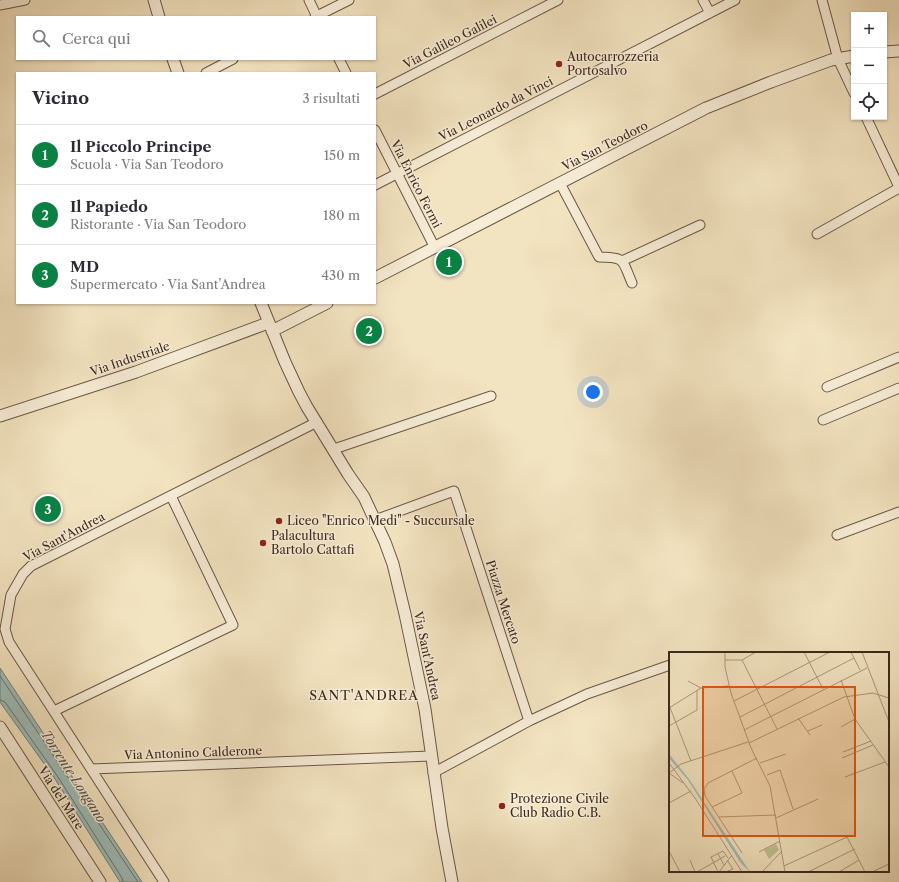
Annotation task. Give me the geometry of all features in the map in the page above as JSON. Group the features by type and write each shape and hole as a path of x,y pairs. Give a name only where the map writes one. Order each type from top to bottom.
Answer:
{"street":[{"path":"0,5 25,0"},
{"path":"154,0 159,16"},
{"path":"309,0 317,16"},
{"path":"319,16 348,0"},
{"name":"Via Galileo Galilei","path":"376,93 558,0"},
{"path":"703,0 710,13"},
{"name":"Via Leonardo da Vinci","path":"376,184 735,0"},
{"path":"822,0 838,58 851,86"},
{"path":"887,52 899,51"},
{"name":"Via San Teodoro","path":"376,278 706,108 771,82 838,58 851,56"},
{"path":"173,60 178,72"},
{"path":"208,72 231,60"},
{"path":"340,60 346,72"},
{"path":"817,234 899,188 867,120"},
{"name":"Via Enrico Fermi","path":"376,132 435,248"},
{"path":"560,183 599,257 615,257 622,261 632,283"},
{"path":"622,261 700,225"},
{"name":"Via Sant'Andrea","path":"261,304 285,362 307,407 348,474 364,497 385,542 398,584 425,709 433,773 452,882"},
{"path":"270,327 325,304"},
{"name":"Via Industriale","path":"0,416 270,327"},
{"path":"827,387 899,357"},
{"path":"823,420 899,388"},
{"path":"334,449 490,396"},
{"name":"Via Sant'Andrea","path":"91,769 9,642 5,630 11,595 23,574 31,566 317,422"},
{"name":"Piazza Mercato","path":"375,520 454,491 529,721"},
{"path":"54,711 233,624 172,496"},
{"path":"837,536 899,512"},
{"path":"433,773 529,721 586,694 669,665"},
{"name":"Via del Mare","path":"0,727 100,882"},
{"name":"Via Antonino Calderone","path":"91,769 431,756"},
{"path":"91,769 164,882"}],"water":[{"path":"0,668 142,882 120,882 55,779 0,702"}],"place":[{"name":"Autocarrozzeria Portosalvo","path":"559,64"},
{"name":"Il Piccolo Principe","path":"449,262"},
{"name":"Il Papiedo","path":"369,331"},
{"name":"MD","path":"48,509"},
{"name":"Liceo \"Enrico Medi\" - Succursale","path":"279,521"},
{"name":"Palacultura Bartolo Cattafi","path":"263,543"},
{"name":"Protezione Civile Club Radio C.B.","path":"502,806"}],"district":[{"name":"SANT'ANDREA","path":"364,695"}],"water label":[{"name":"Torrente Longano","path":"74,776"}]}
